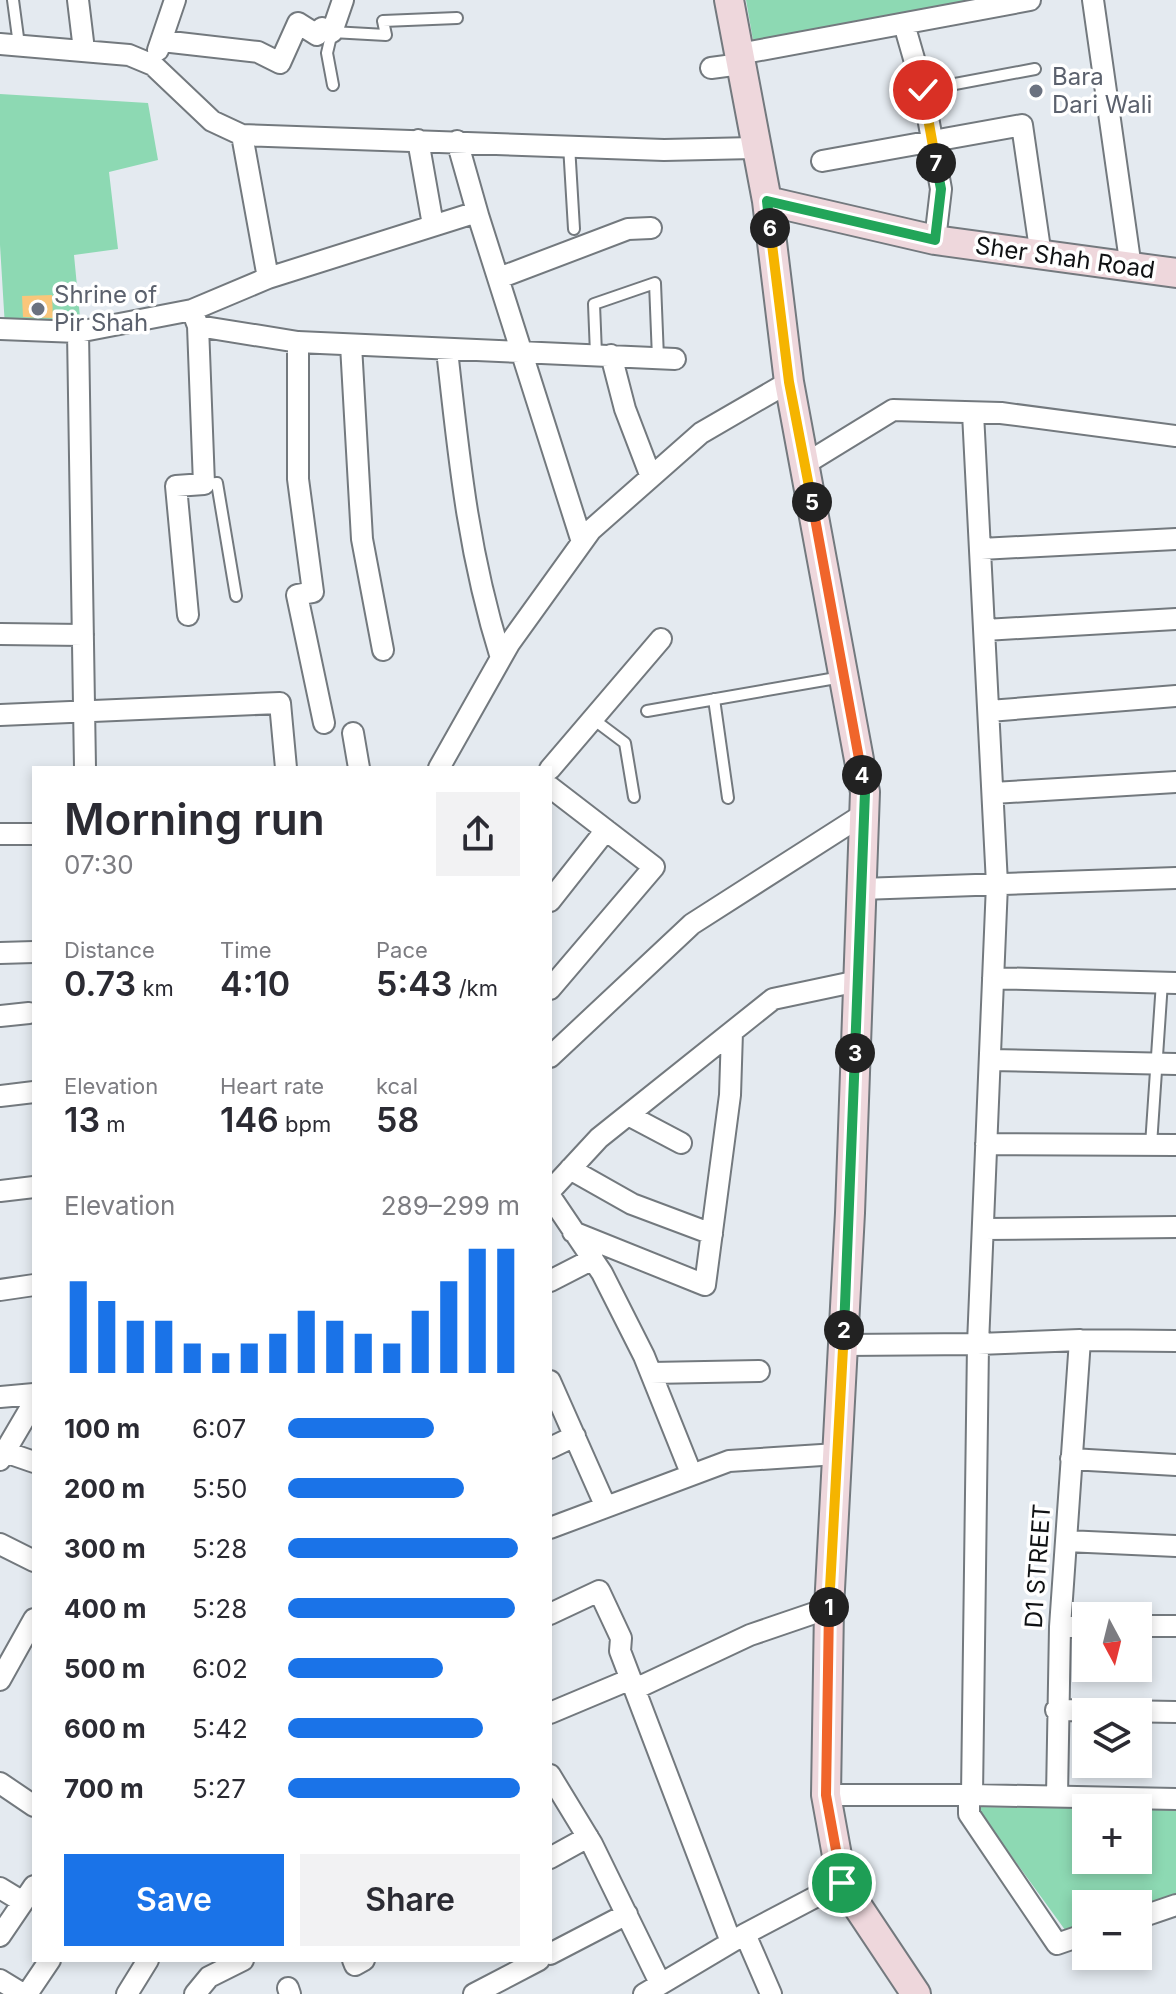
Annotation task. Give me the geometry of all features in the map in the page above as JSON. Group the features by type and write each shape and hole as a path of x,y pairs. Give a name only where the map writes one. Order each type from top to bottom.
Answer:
{"main road":[{"path":"729,0 754,148 767,201 789,382 865,792 829,1608 826,1795 842,1883 916,1994"},
{"name":"Sher Shah Road","path":"767,201 935,240 1176,273"}],"street":[{"path":"78,0 84,50"},
{"path":"153,65 175,0"},
{"path":"162,41 258,52 280,63 298,23 317,35 322,28 332,32 343,0"},
{"path":"711,68 904,24 976,4 1030,0"},
{"path":"1093,0 1131,268"},
{"path":"904,24 923,90 941,189 935,240"},
{"path":"10,45 129,55 153,65 212,121 242,135 664,150 754,148"},
{"path":"822,161 1022,125 1041,256"},
{"path":"242,135 268,278"},
{"path":"418,140 433,225"},
{"path":"457,141 582,542"},
{"path":"195,318 268,278 433,225 478,215"},
{"path":"499,278 628,229 651,228"},
{"path":"188,615 176,486 204,484 195,318"},
{"path":"0,329 78,332 195,318 298,342 666,358"},
{"path":"78,332 85,766"},
{"path":"298,342 298,479 313,592 297,595 324,723"},
{"path":"351,345 362,539 383,650"},
{"path":"447,350 467,528 481,593 501,658"},
{"path":"603,355 651,477"},
{"path":"440,766 501,658 591,530 701,433 789,382"},
{"path":"805,464 893,410 973,413 1176,436"},
{"path":"973,413 997,884 978,1344 969,1814 1057,1944 1072,1939"},
{"path":"981,549 1176,539"},
{"path":"985,630 1176,619"},
{"path":"0,634 83,635"},
{"path":"552,767 661,639"},
{"path":"989,711 1176,696"},
{"path":"0,715 280,703 286,766"},
{"path":"353,733 359,766"},
{"path":"993,793 1176,782"},
{"path":"552,789 654,867 552,987"},
{"path":"552,1055 692,924 864,814"},
{"path":"552,898 606,830"},
{"path":"0,834 32,834"},
{"path":"861,889 1176,878"},
{"path":"0,953 32,952"},
{"path":"993,978 1169,982"},
{"path":"552,1192 599,1138 773,999 858,981"},
{"path":"0,1016 29,1013"},
{"path":"573,1232 705,1285 730,1095 732,1032"},
{"path":"990,1060 1166,1063"},
{"path":"0,1096 32,1092"},
{"path":"628,1115 681,1143"},
{"path":"986,1144 1176,1145"},
{"path":"570,1169 632,1204 712,1234"},
{"path":"0,1191 32,1187"},
{"path":"552,1197 593,1259 651,1373 691,1473"},
{"path":"983,1229 1176,1227"},
{"path":"552,1280 593,1259"},
{"path":"0,1290 32,1285"},
{"name":"D1 STREET","path":"1057,1796 1056,1710 1060,1627 1080,1340"},
{"path":"843,1345 1176,1341"},
{"path":"651,1373 759,1371"},
{"path":"552,1385 605,1505"},
{"path":"0,1397 32,1394"},
{"path":"32,1405 3,1456 32,1462"},
{"path":"552,1447 575,1436"},
{"path":"552,1527 729,1461 837,1454"},
{"path":"1071,1459 1176,1465"},
{"path":"1066,1541 1176,1546"},
{"path":"0,1544 32,1560"},
{"path":"552,1613 599,1591 621,1638 620,1651 633,1684 738,1938 771,1994"},
{"path":"552,1712 633,1684 750,1635 829,1608"},
{"path":"3,1668 32,1622"},
{"path":"1152,1626 1176,1626"},
{"path":"1060,1627 1072,1627"},
{"path":"1056,1710 1176,1712"},
{"path":"0,1783 32,1805"},
{"path":"554,1789 588,1837 627,1914 652,1988 842,1883"},
{"path":"826,1795 1176,1799"},
{"path":"552,1857 588,1837"},
{"path":"0,1888 28,1894 0,1936"},
{"path":"1152,1913 1176,1905"},
{"path":"552,1953 627,1914"},
{"path":"0,1980 25,1994 49,1962"},
{"path":"127,1994 147,1962"},
{"path":"195,1994 209,1977 239,1962"},
{"path":"484,1992 536,1962"}],"lane":[{"path":"10,45 13,0"},
{"path":"333,85 327,53 332,32 386,35 383,21 457,18"},
{"path":"923,90 1035,69"},
{"path":"569,145 574,229"},
{"path":"603,355 594,304 655,283 666,358"},
{"path":"204,484 217,483 236,596"},
{"path":"647,711 844,677"},
{"path":"714,699 728,798"},
{"path":"593,719 625,743 634,797"},
{"path":"1151,1145 1166,1063 1169,982"}],"green space":[{"path":"746,0 971,0 972,3 753,40"},
{"path":"0,94 148,103 158,160 109,172 118,249 74,255 81,328 5,327 0,245"},
{"path":"976,1807 1072,1808 1072,1874 1152,1874 1152,1809 1176,1809 1176,1895 1152,1904 1152,1890 1072,1890 1072,1932 1068,1934"}],"building":[{"name":"Shrine of Pir Shah","path":"52,295 53,318 23,317 22,296"}],"place":[{"name":"Bara Dari Wali","path":"1036,91"},
{"name":"Shrine of Pir Shah","path":"38,309"}],"route":[{"path":"842,1883 832,1842 826,1795 829,1608 850,1213 865,792 789,382 767,201 935,240 941,189 923,90"}]}
